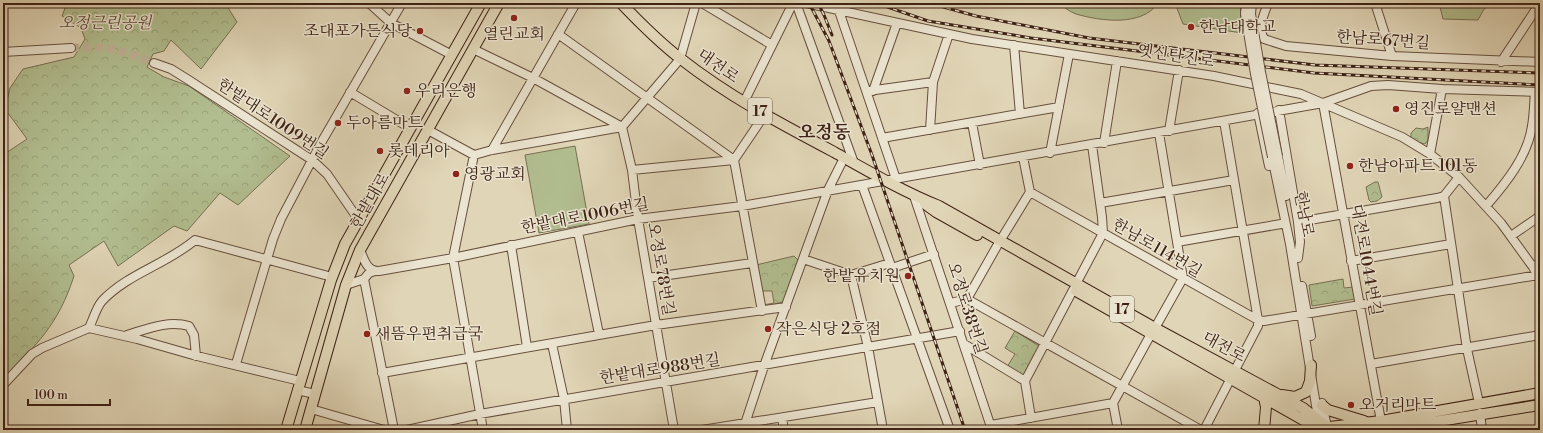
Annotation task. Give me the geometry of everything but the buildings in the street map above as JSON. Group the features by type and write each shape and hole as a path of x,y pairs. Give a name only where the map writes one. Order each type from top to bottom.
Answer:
{"main road":[{"name":"한밭대로","path":"286,430 298,385 332,277 346,244 358,219 480,3"},
{"name":"한밭대로","path":"305,430 346,285 360,250 499,3"},
{"name":"대전로","path":"621,3 653,36 680,59 744,102 844,158 891,180 936,212 998,244 1153,331 1233,374 1279,394 1302,408 1321,428"},
{"path":"1279,394 1295,397 1306,392 1310,381 1311,365"},
{"name":"대전로","path":"1233,374 1264,397 1321,428"},
{"path":"1322,405 1328,410 1382,426 1480,408 1540,393"},
{"path":"1264,397 1266,407 1264,430"},
{"path":"1480,408 1540,405"},
{"path":"1321,428 1369,423"}],"street":[{"path":"369,3 391,23 452,55"},
{"path":"236,364 267,260 281,219 350,92 402,3"},
{"path":"492,150 576,3"},
{"path":"428,130 474,155 492,150 622,127 680,59 696,3"},
{"path":"702,3 772,45"},
{"path":"744,102 772,45 795,3"},
{"path":"795,3 854,163"},
{"name":"옛신탄진로","path":"806,3 949,34 1014,46 1179,70 1267,86 1301,94 1402,137 1430,154 1459,177 1486,206 1536,265 1539,277"},
{"name":"한남로","path":"1246,3 1255,74 1275,157 1295,258 1321,428"},
{"name":"한남로","path":"1248,14 1252,3"},
{"name":"한남로67번길","path":"1268,3 1261,24 1260,33 1264,39 1286,46 1392,56 1501,62 1540,62"},
{"path":"1376,3 1392,56"},
{"path":"1501,62 1540,3"},
{"path":"839,11 870,91 891,180"},
{"path":"870,91 897,23"},
{"path":"558,34 734,160"},
{"path":"930,130 933,82 949,34"},
{"path":"1014,46 1020,114"},
{"path":"3,52 71,48"},
{"path":"473,49 533,78 622,127"},
{"path":"1050,153 1069,54"},
{"path":"1104,143 1116,60"},
{"name":"한밭대로1009번길","path":"154,63 171,69 312,160 327,174 358,219"},
{"path":"1169,131 1179,70"},
{"path":"870,91 933,82"},
{"path":"1323,103 1371,86 1388,85 1442,89 1538,92 1536,128 1506,184 1486,206"},
{"path":"1430,154 1442,89"},
{"path":"350,92 410,128"},
{"name":"한밭대로1006번길","path":"375,271 453,258 638,220 742,206 828,190 1024,158 1224,121 1258,113 1323,103"},
{"name":"대전로1044번길","path":"1323,103 1382,426"},
{"path":"882,138 1059,107"},
{"path":"1279,110 1298,222 1300,242 1295,258"},
{"path":"1258,113 1285,243 1295,258"},
{"path":"762,311 734,160 765,114"},
{"path":"951,303 967,299 1202,430 1258,326 1224,121"},
{"path":"972,123 980,165"},
{"name":"오정로78번길","path":"622,127 632,170 638,220 674,430"},
{"path":"1118,430 1113,403 1182,278 1159,133"},
{"path":"1031,418 1024,381 1103,233 1092,145"},
{"path":"474,155 453,258 483,430"},
{"path":"744,427 764,366 828,190 844,158"},
{"path":"967,299 1030,192 1024,158"},
{"path":"632,170 734,160"},
{"path":"1298,222 1437,198 1444,196 1459,177"},
{"path":"1100,204 1234,180"},
{"path":"862,185 950,430"},
{"name":"한남로114번길","path":"1030,192 1258,320"},
{"name":"오정로38번길","path":"914,196 951,303 991,428"},
{"path":"1444,196 1467,349 1480,408 1482,430"},
{"path":"1511,236 1540,216"},
{"path":"1177,242 1281,224"},
{"path":"578,232 599,334"},
{"path":"88,328 98,308 111,294 126,283 185,249 195,240 332,277"},
{"path":"1351,261 1451,244"},
{"path":"511,245 527,347"},
{"path":"360,250 367,266 375,271"},
{"path":"803,259 852,275 934,254"},
{"path":"648,278 752,263"},
{"path":"346,285 364,279 369,273 375,271"},
{"path":"852,275 868,348 883,430"},
{"path":"1258,320 1264,321 1304,315 1458,288 1539,277"},
{"path":"364,279 394,430"},
{"path":"382,373 471,356 552,344 599,334 786,307"},
{"name":"한남로","path":"1304,315 1322,405 1321,428"},
{"path":"124,336 163,325 178,323 189,326 194,335 196,356"},
{"path":"3,385 32,354 42,348 88,328 124,336 196,356 236,364 298,385 315,394"},
{"name":"한밭대로988번길","path":"408,430 480,414 960,331"},
{"path":"1371,364 1467,349 1540,335"},
{"path":"552,344 564,399 567,430"},
{"path":"964,344 1024,381"},
{"path":"702,430 744,427 782,418 878,402"},
{"path":"991,428 1031,418 1113,403"},
{"path":"310,409 374,429 384,430"},
{"path":"782,418 784,430"},
{"path":"3,429 8,430"}],"green space":[{"name":"오정근린공원","path":"67,3 225,3 237,22 201,69 171,40 164,51 153,54 147,67 164,77 189,86 290,156 238,205 220,193 187,231 174,226 118,266 104,241 69,265 74,276 68,293 54,321 37,344 3,379 3,155 27,139 5,109 10,88 23,69 74,57 85,39 81,28 62,16"},
{"path":"1058,3 1158,3 1151,11 1142,16 1131,19 1108,20 1076,14"},
{"path":"1175,3 1240,3 1242,33 1183,24"},
{"path":"1439,3 1493,3 1484,9 1478,20 1443,19"},
{"path":"1428,127 1428,140 1425,144 1417,142 1411,138 1411,133 1416,128 1423,129"},
{"path":"575,146 589,224 539,233 525,155"},
{"path":"1378,182 1382,197 1377,201 1371,202 1369,200 1366,187"},
{"path":"794,256 798,260 785,301 766,307 763,305 774,303 772,291 762,291 756,265"},
{"path":"1343,279 1344,288 1353,287 1355,299 1312,306 1309,285"},
{"path":"1015,331 1039,346 1025,377 1007,367 1015,354 1005,348"}],"tunnel":[{"path":"71,48 104,48 132,54 154,63"}],"railway":[{"path":"809,3 829,41 872,155 965,430"},
{"path":"818,3 832,35"},
{"path":"876,3 928,21 1031,38 1314,73 1540,85"},
{"path":"929,3 976,16 1089,38 1315,65 1540,73"}],"place":[{"name":"열린교회","path":"514,18"},
{"name":"한남대학교","path":"1191,27"},
{"name":"조대포가든식당","path":"420,31"},
{"name":"우리은행","path":"407,91"},
{"name":"영진로얄맨션","path":"1396,109"},
{"name":"두아름마트","path":"338,123"},
{"name":"롯데리아","path":"380,151"},
{"name":"한남아파트 101동","path":"1350,166"},
{"name":"영광교회","path":"456,174"},
{"name":"한밭유치원","path":"908,276"},
{"name":"작은식당 2호점","path":"768,329"},
{"name":"새뜸우편취급국","path":"367,334"},
{"name":"오거리마트","path":"1351,405"}],"district":[{"name":"오정동","path":"824,132"}]}
